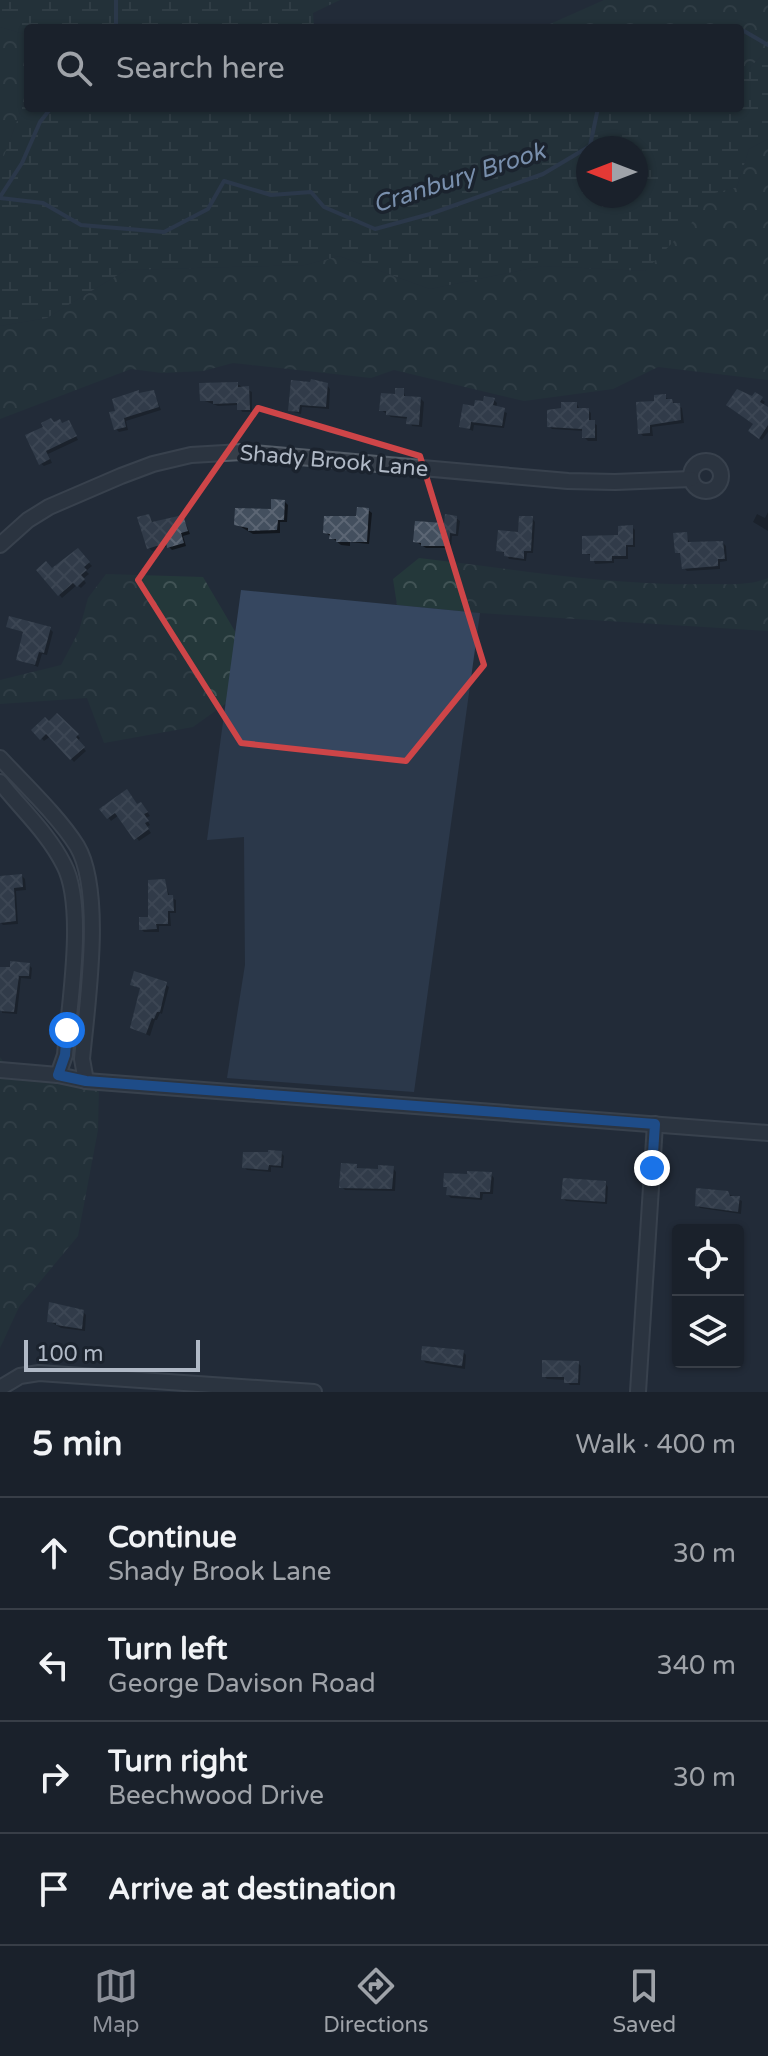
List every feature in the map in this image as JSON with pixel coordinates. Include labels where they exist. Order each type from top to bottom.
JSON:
[{"type":"street","name":"Shady Brook Lane","points":[[0,545],[28,520],[49,507],[153,464],[191,455],[242,452],[568,481],[691,479]]},
{"type":"street","points":[[0,758],[40,815],[72,881],[76,924],[65,1055],[58,1075]]},
{"type":"street","points":[[0,782],[77,846],[87,872],[92,903],[82,1059],[86,1081]]},
{"type":"street","points":[[73,950],[90,950]]},
{"type":"street","points":[[0,1070],[86,1081],[768,1133]]},
{"type":"street","points":[[638,1392],[655,1124]]},
{"type":"street","points":[[0,1388],[20,1376],[39,1373],[314,1392]]},
{"type":"highlighted area","points":[[258,408],[420,456],[484,665],[406,761],[241,743],[138,580]]},
{"type":"green space","points":[[0,0],[340,0],[313,13],[314,24],[24,24],[24,34],[0,27]]},
{"type":"green space","points":[[604,0],[768,0],[768,50],[744,73],[744,24],[550,24]]},
{"type":"green space","points":[[0,27],[24,34],[24,102],[4,157],[0,155]]},
{"type":"green space","points":[[768,50],[768,139],[749,149],[737,187],[704,196],[699,215],[645,271],[542,266],[430,289],[339,256],[305,265],[126,270],[47,318],[0,326],[0,155],[4,156],[24,102],[24,112],[744,112],[744,73]]},
{"type":"green space","points":[[768,139],[768,380],[658,367],[613,389],[524,401],[394,370],[371,378],[233,363],[203,371],[162,373],[131,369],[0,419],[0,326],[47,318],[126,270],[305,265],[339,256],[430,289],[542,266],[645,271],[703,195],[737,187],[749,149]]},
{"type":"green space","points":[[419,558],[635,582],[738,584],[768,578],[768,631],[397,605],[393,579]]},
{"type":"green space","points":[[106,574],[203,577],[236,633],[228,702],[193,727],[104,743],[87,698],[0,704],[0,680],[61,665],[79,631],[88,598]]},
{"type":"green space","points":[[0,1057],[5,1064],[99,1086],[98,1130],[78,1236],[19,1307],[0,1348]]},
{"type":"water","points":[[241,590],[480,613],[414,1092],[227,1078],[245,965],[244,837],[207,840]]},
{"type":"building","points":[[311,379],[328,383],[326,407],[300,405],[299,412],[288,411],[291,380],[310,382]]},
{"type":"building","points":[[238,382],[238,387],[249,386],[250,410],[237,410],[237,403],[200,401],[199,383]]},
{"type":"building","points":[[395,388],[404,388],[404,396],[421,397],[419,425],[406,424],[407,417],[386,415],[386,411],[379,411],[381,393],[395,394]]},
{"type":"building","points":[[737,389],[752,396],[755,392],[763,397],[760,402],[768,407],[768,425],[759,439],[748,431],[753,424],[726,405]]},
{"type":"building","points":[[139,390],[139,393],[154,390],[159,407],[124,418],[126,427],[114,430],[109,412],[115,411],[112,399]]},
{"type":"building","points":[[666,394],[666,399],[680,403],[681,420],[650,425],[650,433],[638,434],[636,402],[654,401],[654,395]]},
{"type":"building","points":[[484,396],[495,398],[493,405],[505,408],[502,426],[471,422],[470,429],[459,427],[463,404],[474,406],[475,400],[483,401]]},
{"type":"building","points":[[561,402],[577,402],[577,408],[589,408],[589,420],[595,420],[595,438],[582,438],[582,429],[547,427],[547,410],[561,408]]},
{"type":"building","points":[[51,418],[54,422],[60,419],[62,423],[69,420],[77,436],[46,451],[50,459],[39,465],[25,435],[43,427],[41,423]]},
{"type":"building","points":[[271,499],[285,500],[284,520],[278,520],[277,530],[248,531],[248,528],[234,525],[235,508],[271,509]]},
{"type":"building","points":[[357,507],[369,508],[367,542],[336,542],[336,539],[329,539],[330,534],[323,533],[324,516],[356,516]]},
{"type":"building","points":[[149,514],[152,522],[183,515],[188,531],[181,533],[184,543],[167,548],[166,543],[147,549],[137,517]]},
{"type":"building","points":[[445,514],[457,516],[456,534],[450,533],[449,546],[421,546],[421,543],[413,542],[415,521],[444,523]]},
{"type":"building","points":[[519,516],[533,516],[531,551],[524,551],[524,559],[504,556],[504,552],[496,551],[498,530],[518,532]]},
{"type":"building","points":[[633,525],[633,545],[626,545],[626,556],[612,556],[612,561],[590,561],[590,554],[582,554],[582,536],[618,535],[618,526]]},
{"type":"building","points":[[687,532],[688,542],[723,541],[725,559],[718,559],[718,566],[682,569],[680,553],[675,553],[673,533]]},
{"type":"building","points":[[78,548],[90,562],[81,575],[85,579],[77,587],[73,583],[58,596],[36,570],[46,561],[52,568]]},
{"type":"building","points":[[9,616],[51,627],[44,653],[39,652],[35,665],[16,660],[23,632],[6,627]]},
{"type":"building","points":[[57,713],[79,734],[76,737],[85,747],[70,760],[46,734],[40,740],[31,730],[45,717],[49,721]]},
{"type":"building","points":[[127,789],[137,804],[141,802],[148,812],[144,814],[149,821],[145,823],[149,829],[134,840],[115,813],[107,819],[99,809]]},
{"type":"building","points":[[22,874],[23,887],[14,888],[16,921],[0,923],[0,876]]},
{"type":"building","points":[[165,879],[168,895],[173,895],[174,911],[168,911],[168,924],[156,924],[157,929],[139,930],[139,917],[148,917],[148,880]]},
{"type":"building","points":[[10,961],[30,963],[29,976],[19,976],[14,1012],[0,1011],[0,967],[10,967]]},
{"type":"building","points":[[134,971],[167,982],[160,1012],[152,1018],[146,1034],[130,1028],[140,988],[130,985]]},
{"type":"building","points":[[282,1151],[281,1166],[269,1165],[268,1170],[242,1168],[243,1152]]},
{"type":"building","points":[[341,1163],[357,1164],[357,1168],[394,1166],[392,1189],[339,1188]]},
{"type":"building","points":[[467,1171],[492,1172],[490,1192],[480,1192],[480,1198],[446,1195],[444,1173],[467,1174]]},
{"type":"building","points":[[563,1178],[606,1181],[605,1202],[561,1199]]},
{"type":"building","points":[[696,1188],[728,1191],[730,1196],[740,1196],[738,1212],[695,1206]]},
{"type":"building","points":[[49,1302],[84,1310],[82,1329],[47,1322]]},
{"type":"building","points":[[422,1346],[464,1350],[462,1366],[421,1360]]},
{"type":"building","points":[[542,1360],[579,1361],[578,1383],[564,1383],[564,1377],[542,1377]]},
{"type":"waterway","points":[[116,0],[116,24]]},
{"type":"waterway","name":"Cranbury Brook","points":[[744,31],[768,45]]},
{"type":"waterway","points":[[0,197],[22,163],[40,122],[48,112]]},
{"type":"waterway","name":"Cranbury Brook","points":[[0,198],[43,203],[81,225],[164,232],[208,209],[224,181],[271,195],[311,192],[324,207],[375,229],[430,214],[543,174],[590,146],[597,112]]},
{"type":"route","points":[[67,1030],[65,1055],[58,1075],[86,1081],[655,1124],[652,1168]]}]
